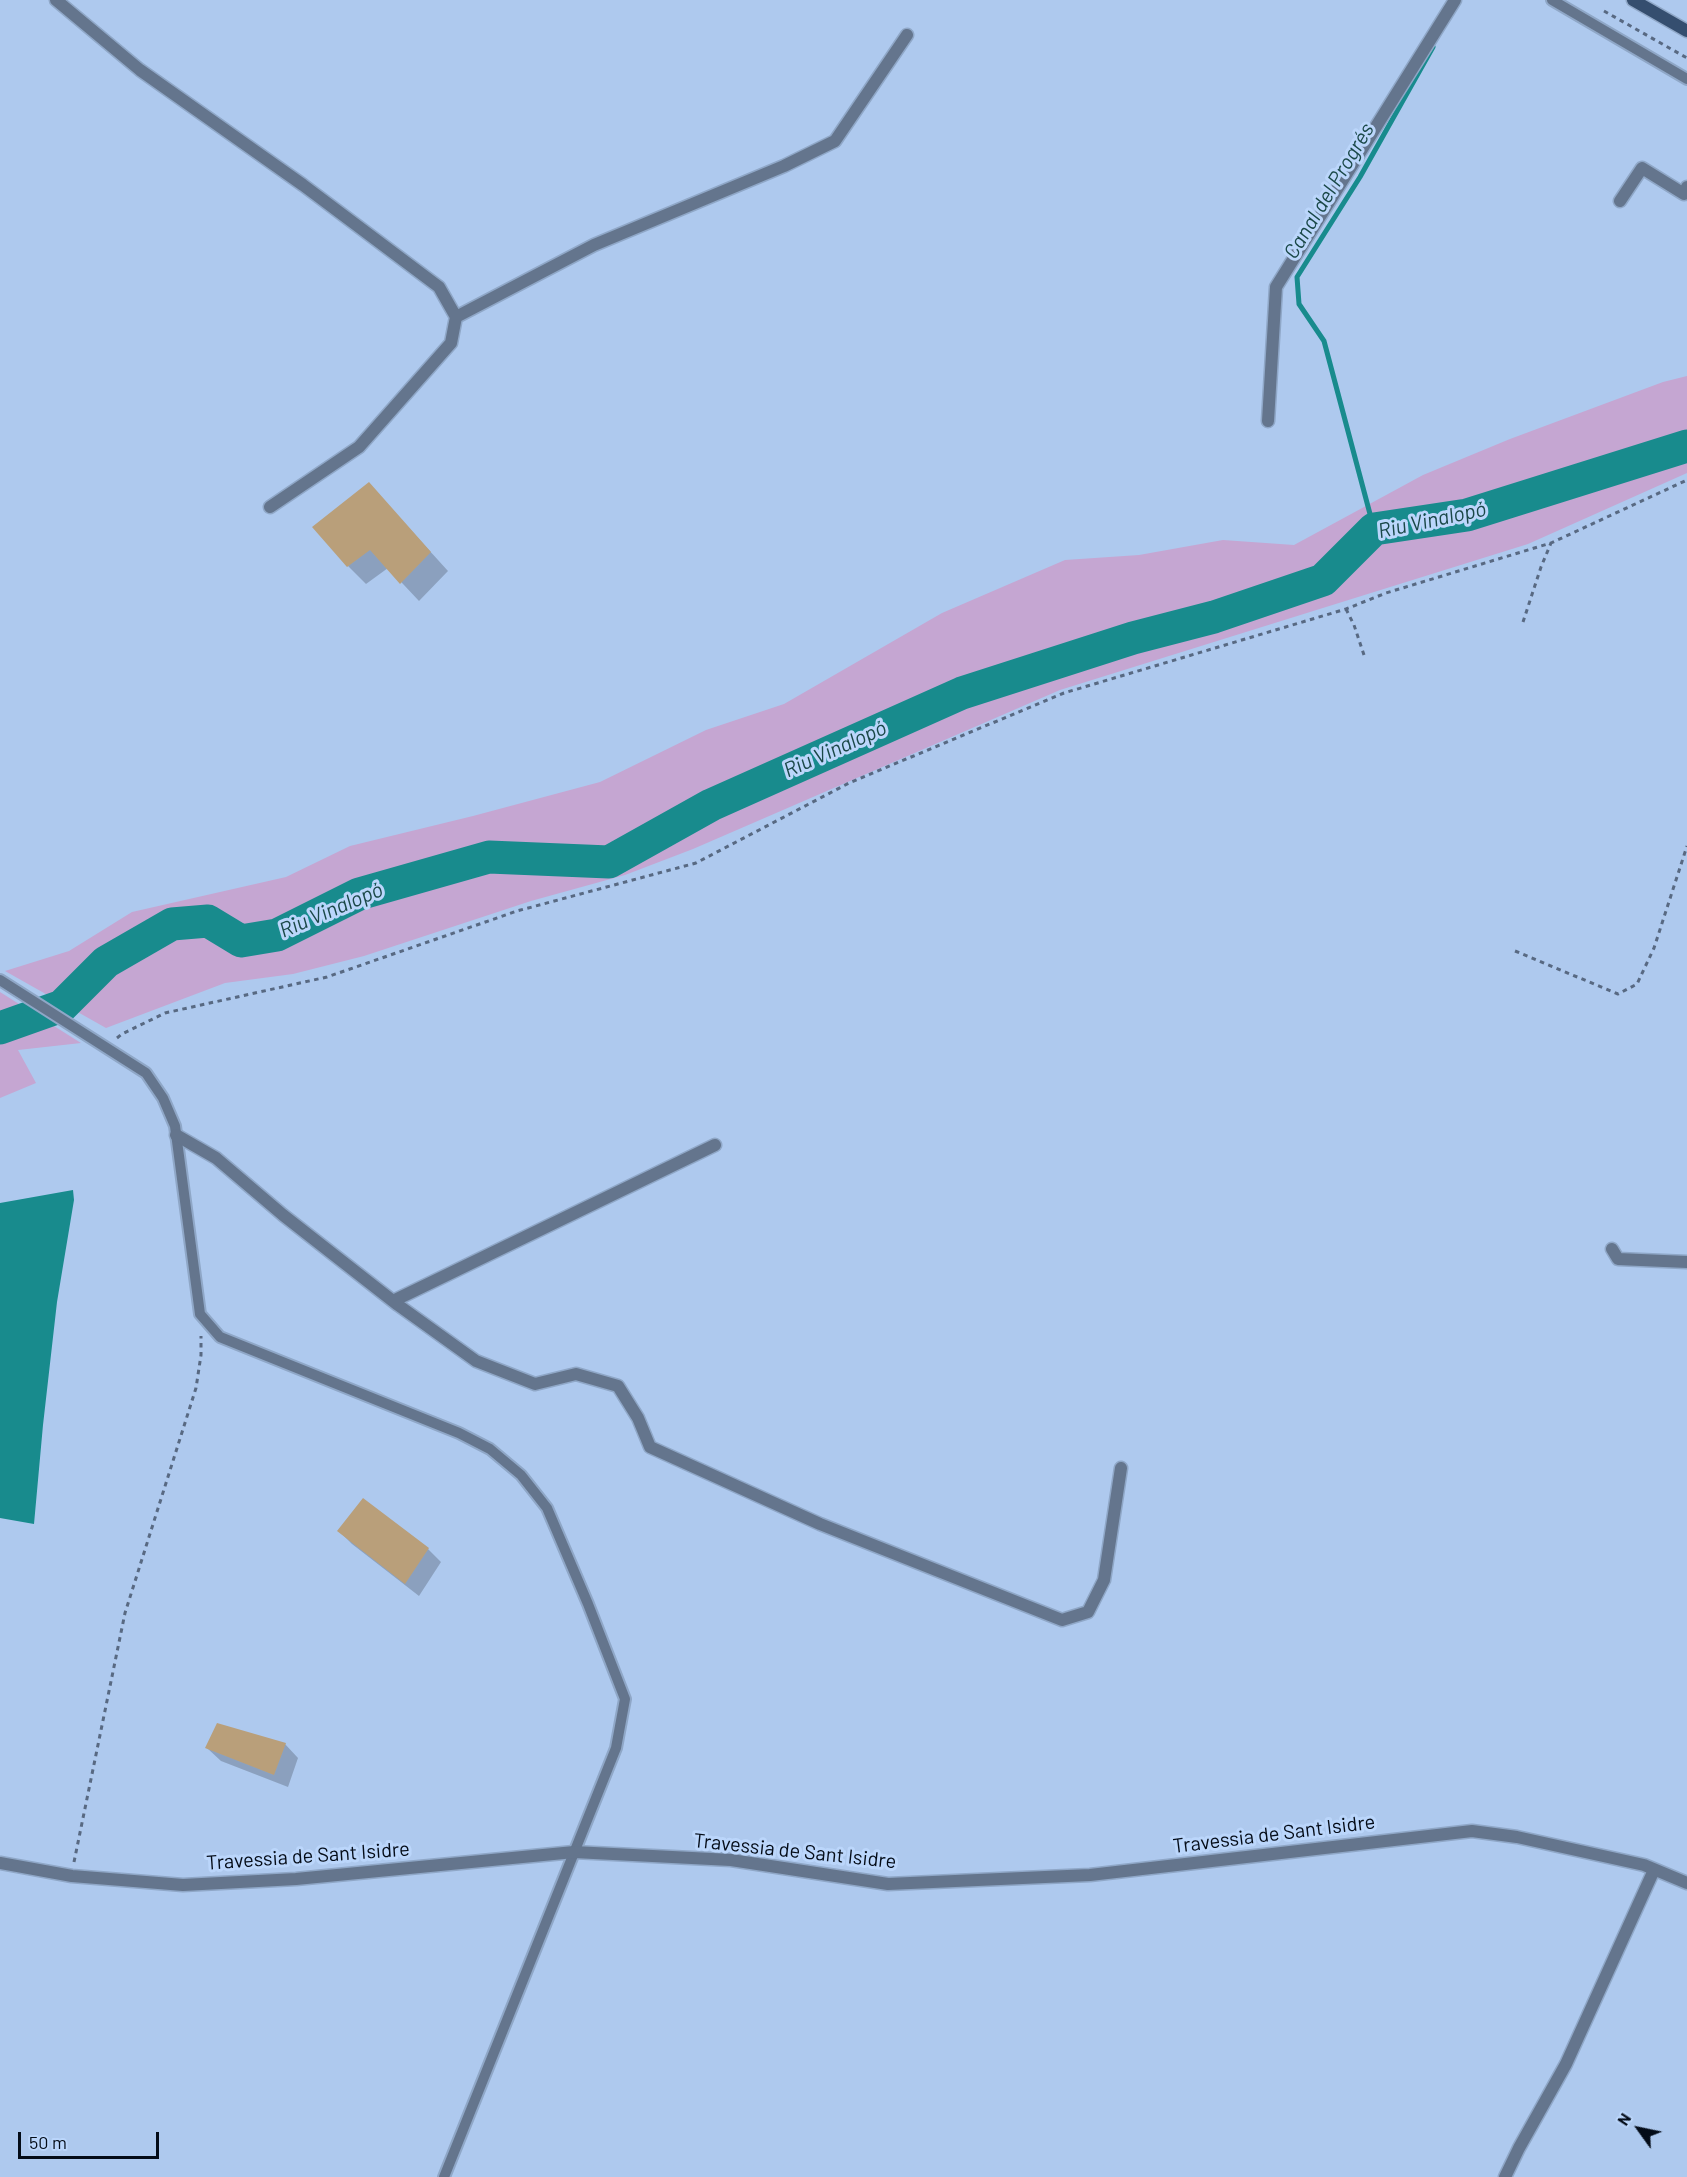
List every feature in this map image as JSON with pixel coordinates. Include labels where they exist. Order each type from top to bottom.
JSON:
[{"type":"main road","points":[[1633,0],[1687,31]]},
{"type":"street","points":[[56,0],[140,70],[303,185],[439,287],[456,316],[451,343],[359,447],[270,507]]},
{"type":"street","points":[[1268,421],[1276,287],[1455,0]]},
{"type":"street","points":[[456,316],[594,245],[784,166],[835,141],[907,35]]},
{"type":"street","points":[[1620,201],[1642,168],[1684,194],[1687,187]]},
{"type":"street","points":[[176,1135],[216,1158],[282,1215],[393,1301],[476,1361],[534,1384],[576,1374],[618,1386],[638,1418],[650,1447],[820,1524],[1062,1620],[1088,1612],[1104,1580],[1121,1468]]},
{"type":"street","points":[[393,1301],[715,1145]]},
{"type":"street","points":[[1612,1249],[1618,1258],[1687,1262]]},
{"type":"street","name":"Travessia de Sant Isidre","points":[[0,1863],[72,1875],[183,1885],[296,1879],[574,1852],[731,1860],[888,1884],[1090,1875],[1472,1831],[1517,1837],[1644,1865],[1687,1883]]},
{"type":"street","points":[[1505,2177],[1566,2064],[1654,1870]]},
{"type":"lane","points":[[1552,0],[1687,79]]},
{"type":"lane","points":[[1,981],[146,1073],[163,1098],[175,1126],[200,1314],[220,1337],[459,1433],[490,1449],[521,1475],[547,1508],[625,1699],[616,1748],[444,2177]]},
{"type":"path","points":[[1604,11],[1687,58]]},
{"type":"path","points":[[109,1048],[122,1034],[165,1013],[327,976],[517,911],[696,863],[849,783],[1064,693],[1346,609],[1386,593],[1551,543],[1687,480]]},
{"type":"path","points":[[1523,622],[1551,543]]},
{"type":"path","points":[[1346,609],[1365,658]]},
{"type":"path","points":[[1515,951],[1618,994],[1637,984],[1654,948],[1687,846]]},
{"type":"path","points":[[72,1875],[125,1612],[196,1388],[201,1355],[200,1314]]},
{"type":"shaded area","points":[[1687,376],[1687,473],[1528,544],[1060,690],[693,849],[625,875],[531,901],[364,956],[293,974],[225,983],[106,1028],[5,971],[69,951],[132,912],[286,877],[350,846],[600,782],[706,730],[784,704],[942,613],[1065,560],[1139,555],[1223,540],[1294,545],[1423,475],[1510,439],[1663,382]]},
{"type":"shaded area","points":[[0,992],[81,1043],[18,1050],[36,1083],[0,1098]]},
{"type":"shaded area","points":[[73,1190],[74,1200],[57,1302],[34,1524],[0,1518],[0,1203]]},
{"type":"building","points":[[369,482],[431,552],[400,584],[370,550],[347,567],[312,527]]},
{"type":"building","points":[[363,1498],[429,1548],[405,1584],[337,1531]]},
{"type":"building","points":[[217,1723],[286,1743],[274,1775],[205,1748]]},
{"type":"waterway","name":"Canal del Progrés","points":[[1374,529],[1324,341],[1299,304],[1297,277],[1360,177],[1433,47]]},
{"type":"waterway","name":"Riu Vinalopó","points":[[0,1028],[62,1006],[106,962],[172,924],[208,921],[241,941],[277,935],[359,894],[489,857],[609,862],[711,805],[962,693],[1133,638],[1214,617],[1323,580],[1374,529],[1467,515],[1687,446]]}]
